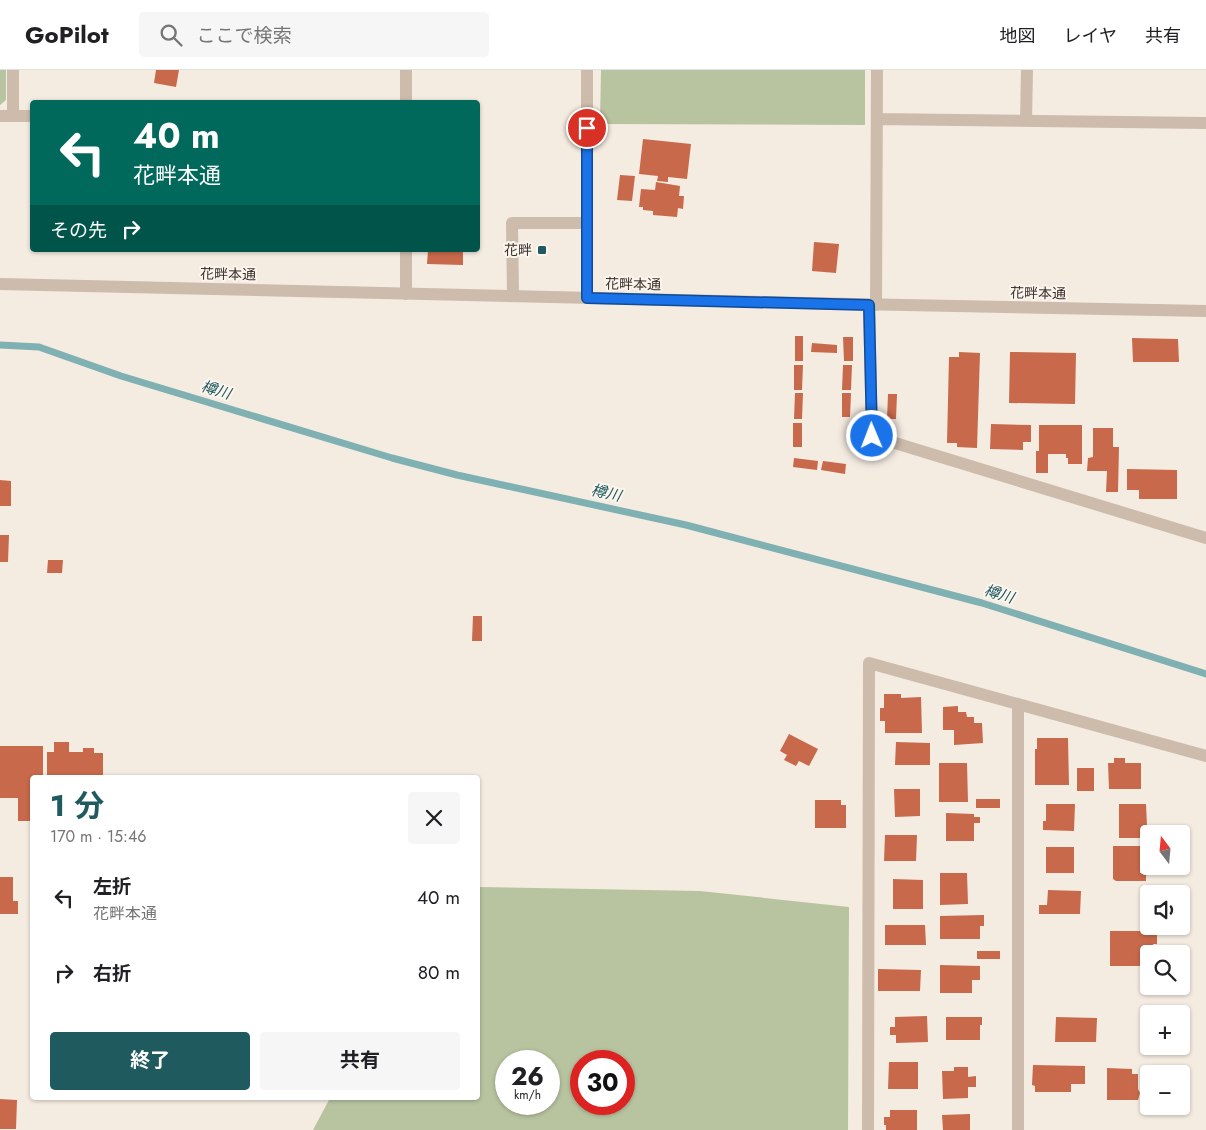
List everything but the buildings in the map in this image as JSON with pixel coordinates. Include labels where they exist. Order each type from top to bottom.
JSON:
[{"type":"street","points":[[13,70],[13,116]]},
{"type":"street","points":[[406,70],[406,100]]},
{"type":"street","points":[[587,70],[587,298]]},
{"type":"street","points":[[877,70],[872,305],[872,436],[1206,538]]},
{"type":"street","points":[[1026,121],[1027,70]]},
{"type":"street","points":[[0,116],[30,116]]},
{"type":"street","points":[[877,119],[1206,123]]},
{"type":"street","points":[[513,296],[512,223],[587,224]]},
{"type":"street","points":[[406,252],[406,294]]},
{"type":"street","name":"花畔本通","points":[[0,284],[1206,311]]},
{"type":"street","points":[[868,1130],[870,663],[1206,756]]},
{"type":"street","points":[[1018,704],[1018,1130]]},
{"type":"green space","points":[[0,70],[6,70],[6,100],[0,105]]},
{"type":"green space","points":[[601,70],[865,70],[865,125],[600,124]]},
{"type":"green space","points":[[480,887],[700,891],[849,907],[848,1130],[313,1130],[329,1100],[480,1100]]},
{"type":"waterway","name":"樽川","points":[[0,345],[39,347],[121,376],[392,458],[457,475],[686,525],[982,603],[1206,674]]},
{"type":"place","name":"花畔","points":[[542,250]]},
{"type":"route","points":[[587,128],[587,298],[869,305],[872,436]]}]
